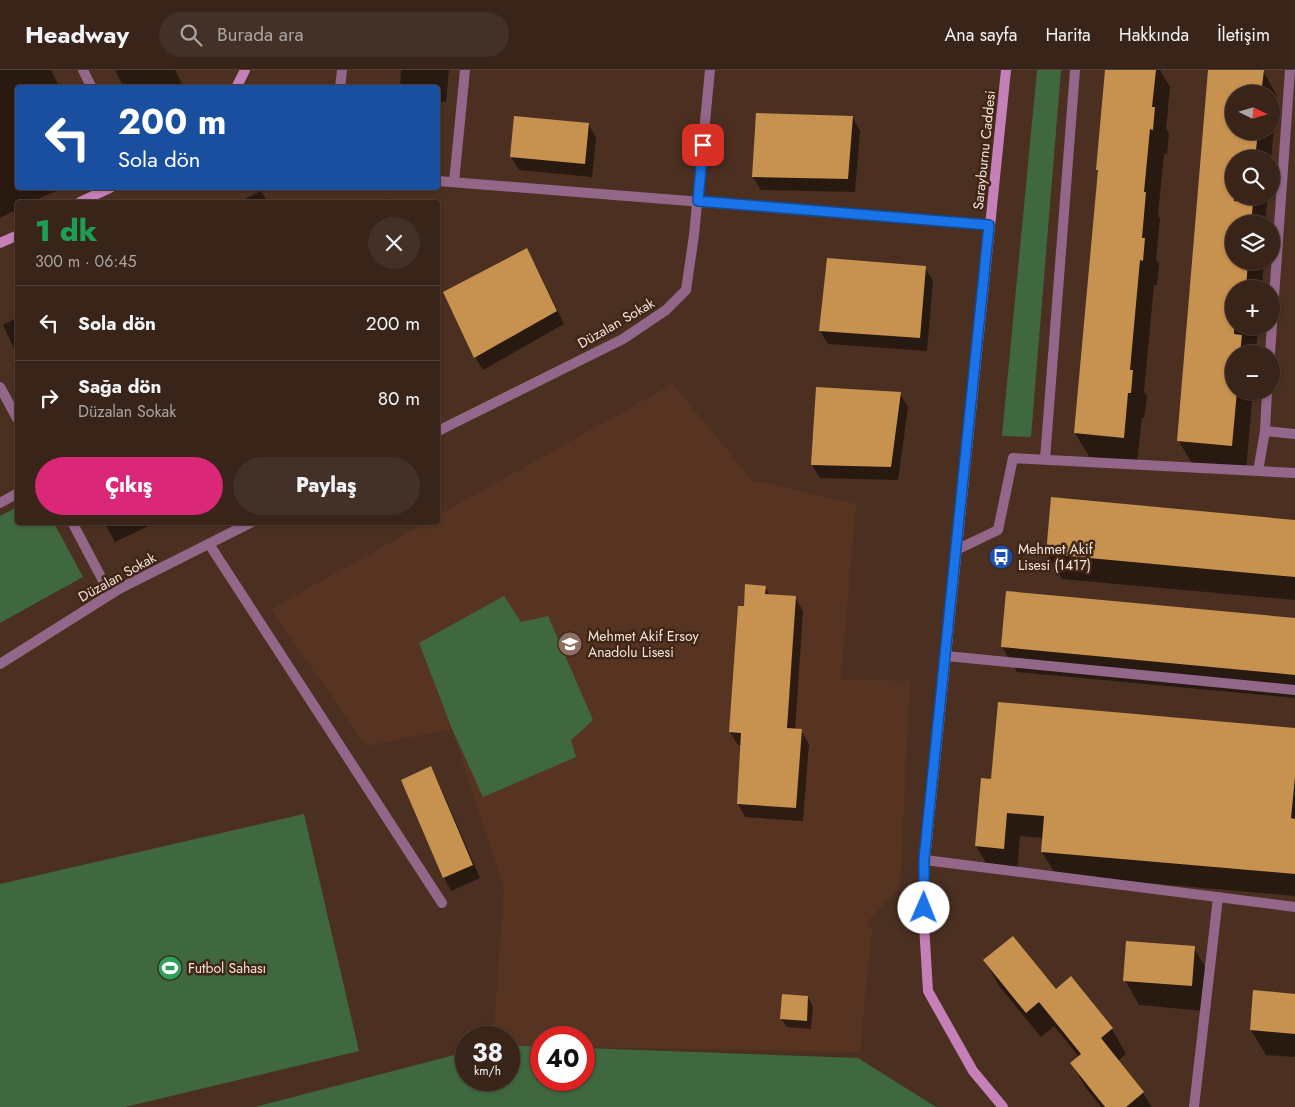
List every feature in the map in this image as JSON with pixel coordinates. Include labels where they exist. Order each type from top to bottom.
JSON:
[{"type":"street","points":[[83,70],[90,85]]},
{"type":"street","points":[[238,85],[245,70]]},
{"type":"street","points":[[340,85],[342,70]]},
{"type":"street","points":[[454,182],[465,70]]},
{"type":"street","name":"Düzalan Sokak","points":[[440,430],[622,339],[666,310],[686,290],[698,201],[710,70]]},
{"type":"street","name":"Sarayburnu Caddesi","points":[[1003,1107],[973,1071],[928,991],[924,860],[1005,70]]},
{"type":"street","points":[[1045,459],[1075,70]]},
{"type":"street","points":[[1271,345],[1290,70]]},
{"type":"street","points":[[440,180],[989,225]]},
{"type":"street","points":[[84,200],[106,190]]},
{"type":"street","points":[[0,244],[15,236]]},
{"type":"street","points":[[0,387],[15,414]]},
{"type":"street","points":[[1258,471],[1265,431],[1267,400]]},
{"type":"street","points":[[1265,431],[1295,434]]},
{"type":"street","points":[[956,550],[998,530],[1013,458],[1295,473]]},
{"type":"street","points":[[0,503],[15,495]]},
{"type":"street","points":[[74,525],[110,594]]},
{"type":"street","name":"Düzalan Sokak","points":[[0,664],[110,594],[246,525]]},
{"type":"street","points":[[209,544],[442,902]]},
{"type":"street","points":[[946,656],[1295,690]]},
{"type":"street","points":[[924,860],[1295,907]]},
{"type":"street","points":[[1194,1107],[1218,897]]},
{"type":"shaded area","name":"Mehmet Akif Ersoy Anadolu Lisesi","points":[[673,384],[752,480],[856,504],[841,679],[910,681],[900,888],[866,923],[872,930],[860,1052],[595,1047],[595,1026],[530,1026],[530,1046],[520,1045],[520,1026],[494,1026],[504,890],[452,729],[366,746],[271,609],[421,525],[440,525],[440,514]]},
{"type":"green space","points":[[1037,70],[1061,70],[1031,437],[1002,436]]},
{"type":"green space","points":[[15,508],[15,525],[55,525],[83,577],[0,623],[0,516]]},
{"type":"green space","points":[[504,596],[521,622],[548,616],[593,720],[571,740],[576,757],[483,797],[452,729],[419,643]]},
{"type":"green space","name":"Futbol Sahası","points":[[304,814],[359,1051],[125,1107],[0,1107],[0,884]]},
{"type":"green space","points":[[520,1046],[530,1046],[530,1091],[595,1091],[595,1048],[858,1058],[936,1107],[255,1107],[455,1055],[455,1091],[520,1091]]},
{"type":"building","points":[[1105,70],[1156,70],[1152,107],[1155,107],[1153,130],[1150,129],[1144,192],[1146,192],[1142,238],[1145,238],[1143,261],[1140,260],[1130,370],[1133,370],[1131,393],[1128,393],[1124,438],[1074,433],[1098,170],[1096,170]]},
{"type":"building","points":[[1208,70],[1264,70],[1262,85],[1225,85],[1225,140],[1257,140],[1256,150],[1225,150],[1225,205],[1253,205],[1252,215],[1225,215],[1225,270],[1247,270],[1247,280],[1225,280],[1225,335],[1242,335],[1241,345],[1225,345],[1225,400],[1236,400],[1232,446],[1177,441]]},
{"type":"building","points":[[756,113],[853,116],[848,179],[752,177]]},
{"type":"building","points":[[514,116],[589,123],[585,164],[510,157]]},
{"type":"building","points":[[527,248],[557,311],[474,358],[443,292]]},
{"type":"building","points":[[827,258],[926,266],[920,338],[819,331]]},
{"type":"building","points":[[816,387],[901,392],[891,467],[811,465]]},
{"type":"building","points":[[1051,497],[1295,520],[1295,577],[1046,554]]},
{"type":"building","points":[[745,584],[766,586],[765,594],[796,596],[787,728],[802,729],[796,808],[737,804],[741,733],[729,732],[738,606],[744,606]]},
{"type":"building","points":[[1006,591],[1295,618],[1295,675],[1001,647]]},
{"type":"building","points":[[998,702],[1295,728],[1295,777],[1291,818],[1295,819],[1295,874],[1041,852],[1044,816],[1007,813],[1004,849],[975,846],[981,778],[991,779]]},
{"type":"building","points":[[431,766],[473,865],[443,878],[401,780]]},
{"type":"building","points":[[1013,936],[1056,989],[1071,976],[1113,1028],[1101,1038],[1144,1092],[1126,1107],[1105,1107],[1070,1063],[1081,1054],[1039,1002],[1026,1013],[983,960]]},
{"type":"building","points":[[1126,941],[1195,946],[1192,986],[1123,981]]},
{"type":"building","points":[[1253,990],[1295,994],[1295,1034],[1250,1030]]},
{"type":"building","points":[[782,994],[808,996],[807,1021],[780,1019]]},
{"type":"place","name":"Mehmet Akif Lisesi (1417)","points":[[1001,557]]},
{"type":"place","name":"Mehmet Akif Ersoy Anadolu Lisesi","points":[[570,644]]},
{"type":"place","name":"Futbol Sahası","points":[[170,968]]},
{"type":"route","points":[[703,145],[698,201],[989,225],[924,860],[924,908]]}]
